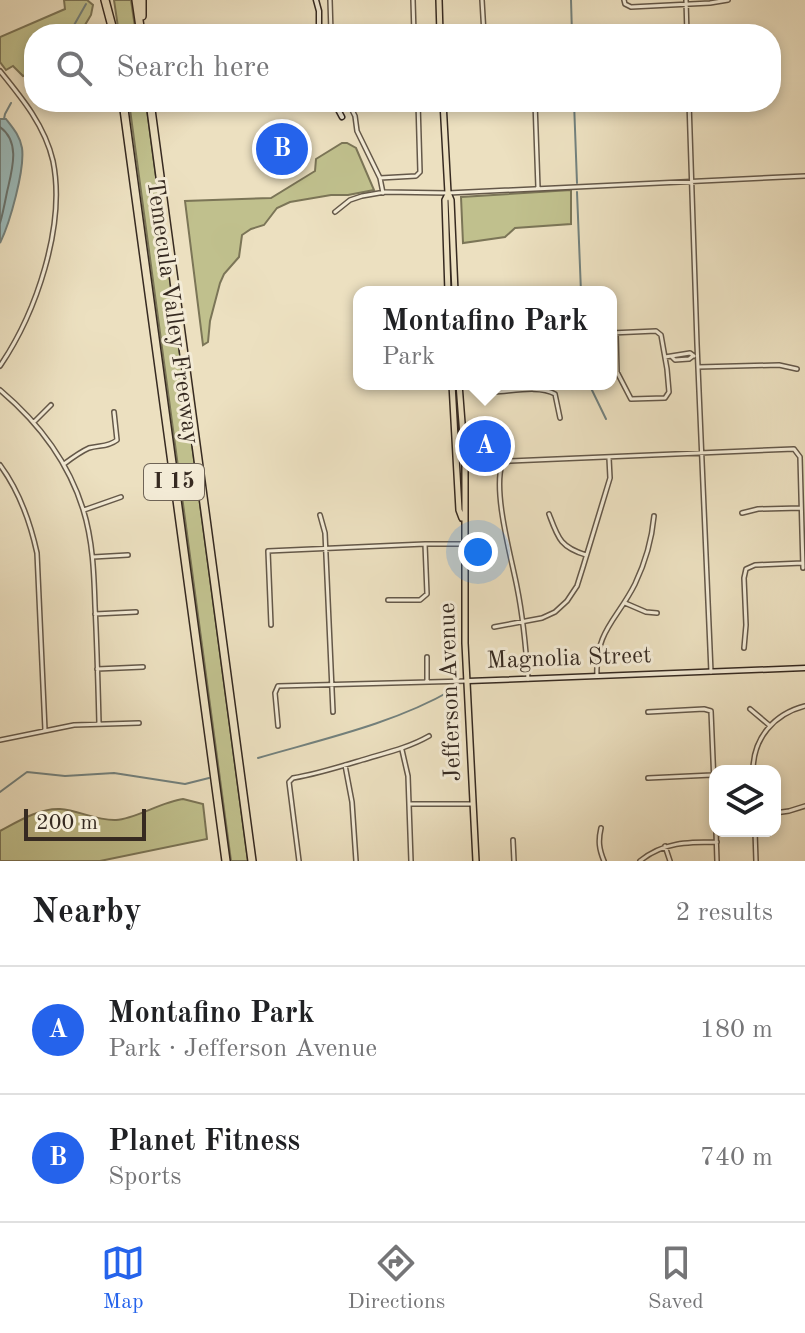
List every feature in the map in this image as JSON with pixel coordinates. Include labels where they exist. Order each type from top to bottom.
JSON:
[{"type":"highway","points":[[107,0],[112,24]]},
{"type":"highway","points":[[139,0],[140,24]]},
{"type":"highway","name":"Temecula Valley Freeway","points":[[124,112],[226,861]]},
{"type":"highway","name":"Temecula Valley Freeway","points":[[151,112],[252,861]]},
{"type":"main road","points":[[439,0],[440,24]]},
{"type":"main road","points":[[444,112],[455,286]]},
{"type":"main road","points":[[448,193],[445,200],[448,286]]},
{"type":"main road","name":"Jefferson Avenue","points":[[455,390],[459,510],[463,521]]},
{"type":"main road","name":"Jefferson Avenue","points":[[456,390],[465,462],[463,521],[467,681],[476,861]]},
{"type":"street","points":[[316,0],[319,24]]},
{"type":"street","points":[[330,0],[331,24]]},
{"type":"street","points":[[413,0],[414,24]]},
{"type":"street","points":[[482,0],[483,24]]},
{"type":"street","points":[[624,0],[631,7],[728,0]]},
{"type":"street","points":[[686,2],[687,24]]},
{"type":"street","points":[[0,71],[24,101]]},
{"type":"street","points":[[0,366],[38,293],[55,210],[56,185],[52,159],[32,112]]},
{"type":"street","points":[[339,112],[342,117]]},
{"type":"street","points":[[353,112],[357,131],[380,178],[383,193]]},
{"type":"street","points":[[380,178],[416,176],[420,172],[418,112]]},
{"type":"street","points":[[535,112],[538,188]]},
{"type":"street","points":[[689,112],[696,356],[711,672]]},
{"type":"street","points":[[335,212],[350,200],[383,193],[448,193],[805,176]]},
{"type":"street","points":[[617,333],[656,331],[661,335],[669,392],[665,398],[631,399],[617,372]]},
{"type":"street","points":[[665,357],[690,353],[696,356]]},
{"type":"street","points":[[682,354],[682,360]]},
{"type":"street","points":[[672,357],[682,360],[696,356]]},
{"type":"street","points":[[698,367],[779,365],[797,369]]},
{"type":"street","points":[[0,390],[34,422],[64,464],[84,510],[93,557],[99,723]]},
{"type":"street","points":[[488,390],[526,390]]},
{"type":"street","points":[[546,390],[555,394],[560,418]]},
{"type":"street","points":[[34,422],[51,405]]},
{"type":"street","points":[[64,464],[90,448],[110,445],[117,440],[114,412]]},
{"type":"street","points":[[528,679],[523,621],[504,522],[500,472],[502,464],[510,461],[794,449],[800,457],[803,565],[755,565],[746,569],[744,648]]},
{"type":"street","points":[[494,627],[542,618],[567,601],[577,586],[610,478],[609,458]]},
{"type":"street","points":[[0,465],[21,501],[37,553],[45,730]]},
{"type":"street","points":[[84,510],[121,497]]},
{"type":"street","points":[[742,513],[758,509],[801,508]]},
{"type":"street","points":[[549,514],[558,539],[567,548],[586,555]]},
{"type":"street","points":[[320,515],[325,533],[333,712]]},
{"type":"street","points":[[597,676],[600,641],[637,580],[654,516]]},
{"type":"street","points":[[388,600],[420,600],[427,594],[425,544]]},
{"type":"street","points":[[271,625],[268,551],[465,544]]},
{"type":"street","points":[[93,557],[128,555]]},
{"type":"street","points":[[625,603],[657,613]]},
{"type":"street","points":[[95,614],[136,612]]},
{"type":"street","points":[[427,657],[427,682]]},
{"type":"street","points":[[97,669],[143,667]]},
{"type":"street","name":"Magnolia Street","points":[[278,726],[275,693],[278,686],[805,668]]},
{"type":"street","points":[[753,765],[757,745],[770,726],[791,710],[805,706]]},
{"type":"street","points":[[750,709],[770,726]]},
{"type":"street","points":[[648,712],[711,711],[714,765]]},
{"type":"street","points":[[0,740],[99,723],[139,723]]},
{"type":"street","points":[[299,861],[289,782],[293,778],[322,773],[401,749],[429,736]]},
{"type":"street","points":[[401,749],[408,776],[411,861]]},
{"type":"street","points":[[345,765],[352,802],[356,861]]},
{"type":"street","points":[[648,778],[709,775]]},
{"type":"street","points":[[409,804],[474,804]]},
{"type":"street","points":[[781,812],[805,806]]},
{"type":"street","points":[[601,828],[599,848],[604,861]]},
{"type":"street","points":[[717,837],[717,861]]},
{"type":"street","points":[[755,837],[756,861]]},
{"type":"street","points":[[513,840],[514,861]]},
{"type":"street","points":[[640,861],[665,846],[717,842]]},
{"type":"street","points":[[665,846],[670,861]]},
{"type":"green space","points":[[64,0],[87,0],[93,5],[86,24],[30,24],[65,9]]},
{"type":"green space","points":[[114,0],[131,0],[135,24],[118,24]]},
{"type":"green space","points":[[24,27],[24,76],[13,66],[6,70],[0,62],[0,37]]},
{"type":"green space","points":[[130,112],[147,112],[248,861],[231,861]]},
{"type":"green space","points":[[342,143],[356,148],[374,190],[290,202],[277,208],[264,225],[242,235],[239,257],[220,283],[208,342],[203,345],[185,201],[271,198],[315,171],[316,159]]},
{"type":"green space","points":[[571,190],[571,224],[515,228],[505,237],[463,243],[461,197]]},
{"type":"green space","points":[[482,432],[483,435],[500,432],[503,456],[495,466],[468,470],[467,436]]},
{"type":"green space","points":[[183,799],[203,804],[207,839],[100,861],[0,861],[0,831],[36,813],[60,809],[116,820]]},
{"type":"water","points":[[0,119],[6,119],[16,132],[22,157],[16,196],[0,243]]},
{"type":"waterway","points":[[571,0],[572,24]]},
{"type":"waterway","points":[[75,24],[86,4]]},
{"type":"waterway","points":[[4,119],[11,103]]},
{"type":"waterway","points":[[574,112],[577,183]]},
{"type":"waterway","points":[[577,192],[581,286]]},
{"type":"waterway","points":[[592,390],[606,419]]},
{"type":"waterway","points":[[258,758],[382,721],[452,690]]},
{"type":"waterway","points":[[0,792],[27,772],[65,776],[114,773],[185,784],[209,778]]},
{"type":"place","name":"Planet Fitness","points":[[282,149]]},
{"type":"place","name":"Montafino Park","points":[[485,446]]}]
